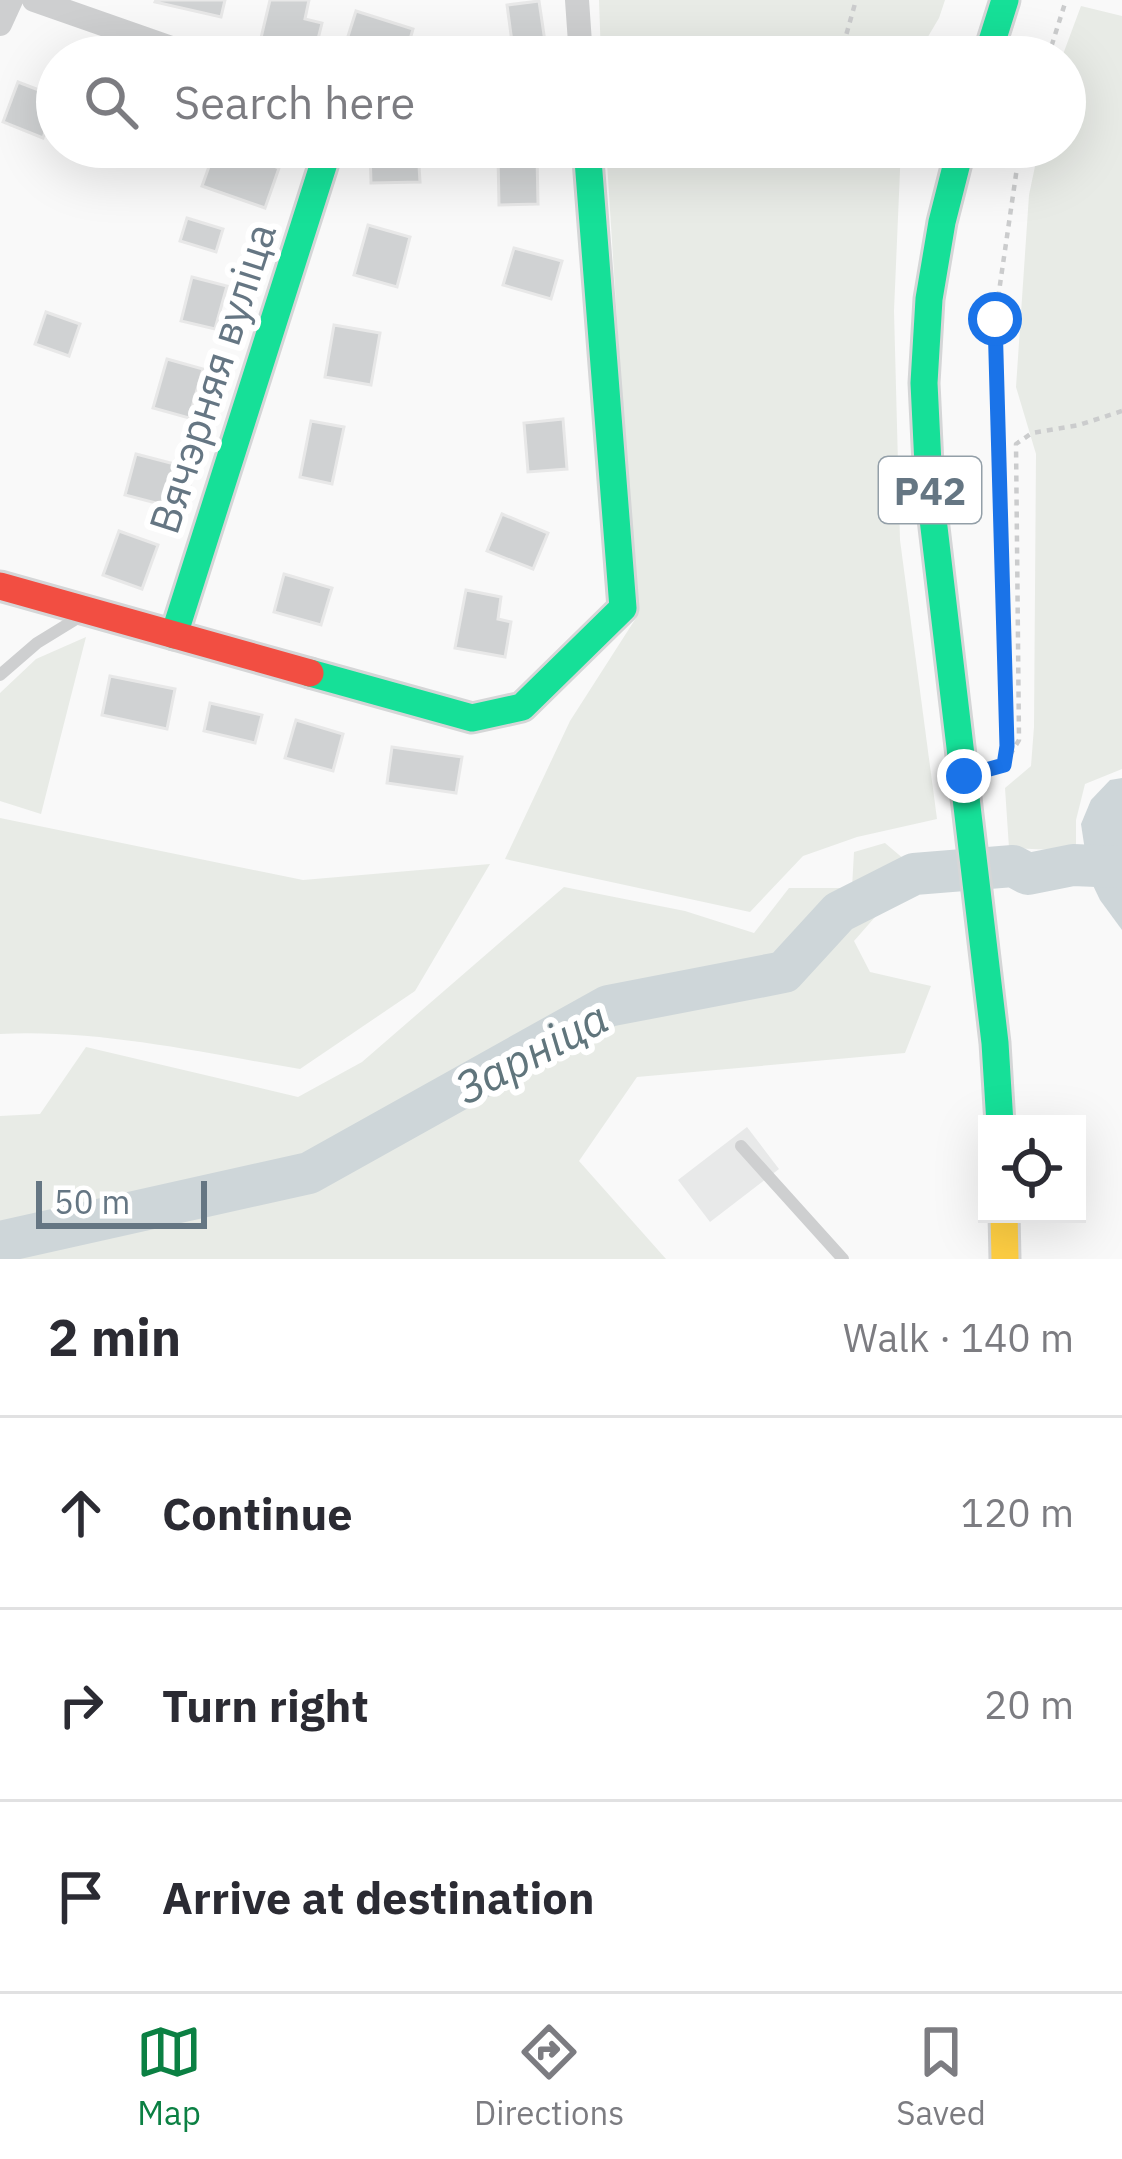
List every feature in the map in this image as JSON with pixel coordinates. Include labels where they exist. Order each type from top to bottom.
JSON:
[{"type":"street","points":[[0,24],[11,0]]},
{"type":"street","points":[[34,0],[137,36]]},
{"type":"street","points":[[578,0],[580,36]]},
{"type":"street","points":[[994,36],[1005,0]]},
{"type":"street","name":"Вячэрняя вуліца","points":[[174,635],[322,168]]},
{"type":"street","points":[[0,586],[472,718],[522,707],[623,608],[589,168]]},
{"type":"street","name":"Р42","points":[[956,168],[929,299],[924,383],[929,485],[995,1042],[999,1115]]},
{"type":"street","points":[[1004,1223],[1005,1259]]},
{"type":"lane","points":[[0,675],[37,643],[89,610]]},
{"type":"lane","points":[[741,1146],[843,1259]]},
{"type":"path","points":[[846,36],[856,0]]},
{"type":"path","points":[[1055,36],[1066,0]]},
{"type":"path","points":[[1004,765],[995,319],[1017,168]]},
{"type":"path","points":[[964,776],[1004,765],[1019,740],[1016,443],[1032,433],[1122,411]]},
{"type":"shaded area","points":[[599,0],[945,0],[928,36],[600,36]]},
{"type":"shaded area","points":[[1081,6],[1122,16],[1122,769],[1085,784],[1076,820],[1076,851],[1009,848],[1005,788],[1031,766],[1034,727],[1036,454],[1016,387],[1029,195],[1035,168],[1086,168],[1086,36],[1070,36]]},
{"type":"shaded area","points":[[607,168],[900,168],[894,311],[900,540],[937,819],[857,837],[803,856],[750,912],[505,859],[570,721],[636,618]]},
{"type":"shaded area","points":[[86,637],[41,814],[0,801],[0,693],[36,659]]},
{"type":"shaded area","points":[[1122,778],[1122,930],[1089,877],[1081,824],[1091,800],[1110,780]]},
{"type":"shaded area","points":[[0,818],[303,880],[490,864],[415,991],[300,1069],[113,1039],[0,1034]]},
{"type":"shaded area","points":[[885,843],[905,860],[897,892],[854,941],[870,972],[931,986],[905,1053],[637,1077],[579,1161],[666,1259],[0,1259],[0,1116],[40,1114],[86,1047],[298,1097],[362,1062],[564,887],[685,911],[754,933],[789,888],[852,888],[854,852]]},
{"type":"shaded area","points":[[747,1127],[779,1169],[710,1222],[678,1180]]},
{"type":"building","points":[[156,0],[225,0],[221,17]]},
{"type":"building","points":[[270,0],[309,0],[305,19],[322,23],[319,36],[261,36]]},
{"type":"building","points":[[539,1],[544,36],[511,36],[507,5]]},
{"type":"building","points":[[356,11],[413,29],[411,36],[348,36]]},
{"type":"building","points":[[18,82],[36,89],[36,135],[3,122]]},
{"type":"building","points":[[208,168],[279,168],[265,208],[202,186]]},
{"type":"building","points":[[371,168],[419,168],[420,182],[371,183]]},
{"type":"building","points":[[498,168],[537,168],[538,204],[499,205]]},
{"type":"building","points":[[187,218],[223,229],[216,252],[180,241]]},
{"type":"building","points":[[368,225],[410,237],[397,287],[354,275]]},
{"type":"building","points":[[514,248],[562,261],[551,299],[503,285]]},
{"type":"building","points":[[192,277],[227,286],[215,329],[181,321]]},
{"type":"building","points":[[46,312],[80,324],[69,356],[35,344]]},
{"type":"building","points":[[334,325],[380,333],[371,385],[325,377]]},
{"type":"building","points":[[167,359],[203,369],[189,418],[153,408]]},
{"type":"building","points":[[563,419],[567,469],[528,472],[524,423]]},
{"type":"building","points":[[311,421],[344,427],[332,484],[300,477]]},
{"type":"building","points":[[136,454],[194,469],[187,496],[175,492],[171,507],[125,495]]},
{"type":"building","points":[[502,514],[548,533],[533,569],[487,551]]},
{"type":"building","points":[[119,531],[158,545],[142,589],[103,575]]},
{"type":"building","points":[[284,574],[332,588],[321,625],[274,612]]},
{"type":"building","points":[[466,590],[501,597],[498,619],[511,622],[505,657],[455,648]]},
{"type":"building","points":[[110,676],[175,689],[167,729],[102,715]]},
{"type":"building","points":[[210,703],[262,715],[255,743],[204,731]]},
{"type":"building","points":[[296,720],[343,734],[333,771],[285,758]]},
{"type":"building","points":[[392,747],[462,757],[456,793],[387,783]]},
{"type":"waterway","name":"Зарніца","points":[[0,1242],[309,1173],[608,1006],[784,972],[839,912],[914,874],[1013,866],[1028,874],[1073,865],[1122,867]]},
{"type":"traffic: fast","points":[[994,36],[1005,0]]},
{"type":"traffic: fast","points":[[174,635],[322,168]]},
{"type":"traffic: fast","points":[[310,673],[472,718],[522,707],[623,608],[589,168]]},
{"type":"traffic: fast","points":[[956,168],[929,299],[924,383],[929,485],[999,1115]]},
{"type":"traffic: slow","points":[[1004,1223],[1005,1259]]},
{"type":"traffic: jam","points":[[0,586],[310,673]]},
{"type":"route","points":[[964,776],[1004,765],[1007,746],[995,319]]}]
